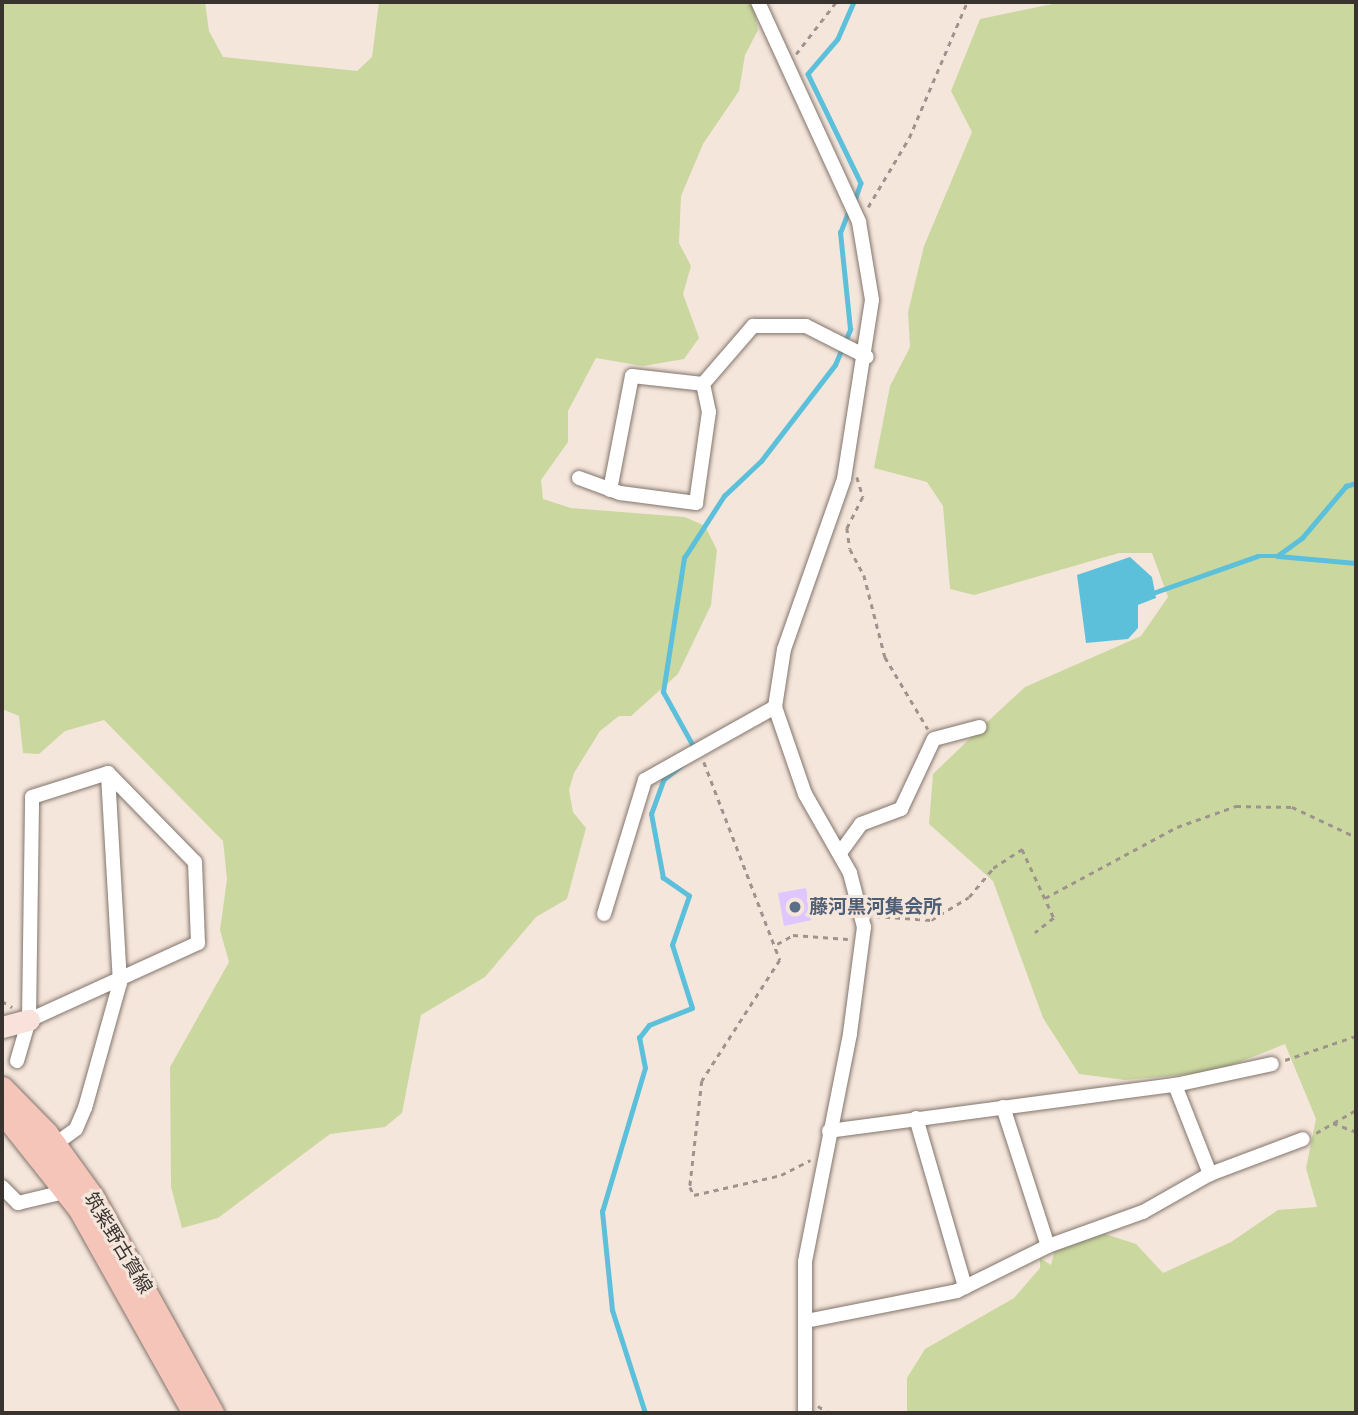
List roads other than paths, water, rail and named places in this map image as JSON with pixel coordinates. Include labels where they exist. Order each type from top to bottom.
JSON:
[{"type":"main road","name":"筑紫野古賀線","points":[[2,1088],[54,1145],[130,1259],[212,1413]]},
{"type":"main road","name":"筑紫野古賀線","points":[[2,1111],[68,1191],[194,1413]]},
{"type":"street","points":[[758,2],[781,58],[854,210],[872,300],[867,357],[846,469],[832,527],[784,649],[775,707],[805,794],[840,853],[862,914],[863,940],[805,1262],[806,1413]]},
{"type":"street","points":[[703,384],[753,326],[779,321],[836,341],[867,357]]},
{"type":"street","points":[[610,490],[632,376],[703,384]]},
{"type":"street","points":[[579,478],[610,490],[696,503],[709,412],[703,384]]},
{"type":"street","points":[[604,914],[645,780],[775,707]]},
{"type":"street","points":[[840,853],[861,824],[901,809],[934,739],[979,727]]},
{"type":"street","points":[[2,1027],[29,1020],[120,983],[198,943],[195,862],[108,774]]},
{"type":"street","points":[[54,1145],[81,1118],[120,983],[108,774]]},
{"type":"street","points":[[17,1061],[29,1020],[32,797],[108,774]]},
{"type":"street","points":[[829,1130],[1175,1085],[1272,1064]]},
{"type":"street","points":[[1175,1085],[1210,1174]]},
{"type":"street","points":[[1003,1107],[1048,1246]]},
{"type":"street","points":[[916,1118],[965,1287]]},
{"type":"street","points":[[806,1321],[965,1287],[1048,1246],[1143,1212],[1210,1174],[1303,1139]]},
{"type":"street","points":[[2,1187],[18,1203],[68,1191]]},
{"type":"water","points":[[1130,557],[1152,577],[1156,598],[1138,605],[1138,628],[1128,639],[1086,643],[1077,575]]},
{"type":"waterway","points":[[854,2],[838,39],[808,74],[861,183],[854,203]]},
{"type":"waterway","points":[[694,748],[663,692],[684,558],[724,496],[761,461],[835,365],[850,329],[840,233],[849,210]]},
{"type":"waterway","points":[[1150,594],[1258,556],[1277,556],[1302,538],[1346,486],[1356,483]]},
{"type":"waterway","points":[[1278,556],[1356,563]]},
{"type":"waterway","points":[[645,1413],[612,1310],[602,1212],[645,1068],[639,1038],[649,1025],[692,1008],[672,945],[689,896],[663,878],[651,814],[664,779],[686,762]]},
{"type":"place","name":"藤河黒河集会所","points":[[795,907]]}]
